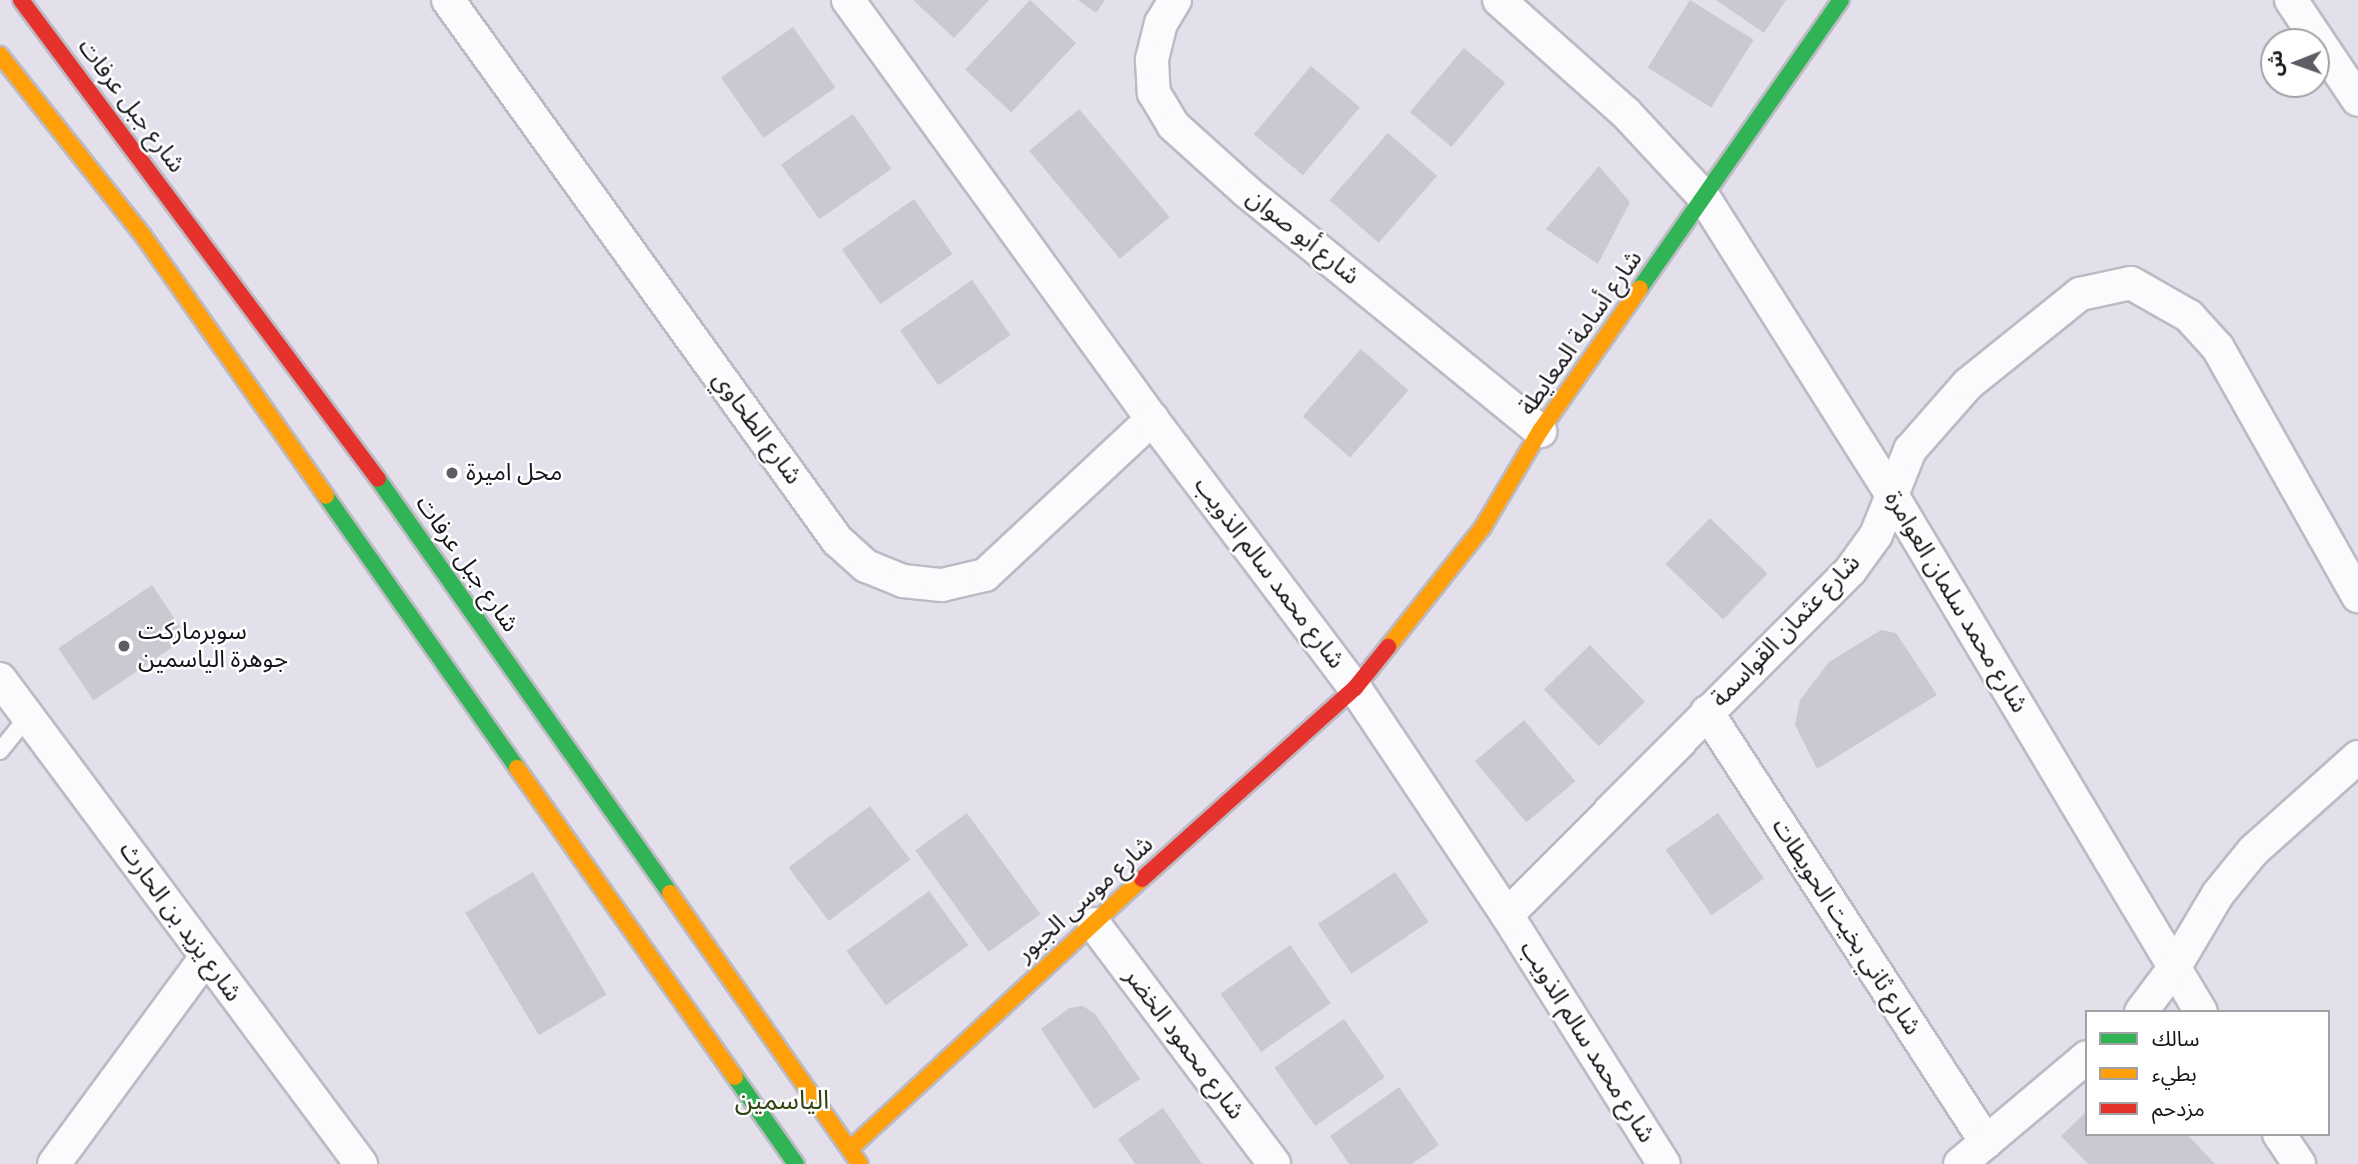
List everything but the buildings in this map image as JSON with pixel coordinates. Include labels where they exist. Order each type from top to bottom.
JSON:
[{"type":"main road","name":"شارع جبل عرفات","points":[[21,0],[404,514],[860,1164]]},
{"type":"main road","name":"شارع أسامة المعايطة","points":[[1355,688],[1483,527],[1540,431],[1841,0]]},
{"type":"main road","points":[[0,55],[142,234],[796,1164]]},
{"type":"main road","name":"شارع موسى الجبور","points":[[850,1149],[1094,923],[1355,688]]},
{"type":"street","name":"شارع الطحاوي","points":[[448,0],[837,540],[866,566],[903,581],[942,585],[985,575],[1152,419]]},
{"type":"street","name":"شارع محمد سالم الذويب","points":[[848,0],[1152,419],[1355,688],[1507,915],[1664,1164]]},
{"type":"street","name":"شارع أبو صوان","points":[[1175,0],[1161,23],[1152,60],[1154,93],[1173,125],[1246,191],[1540,431]]},
{"type":"street","points":[[1499,0],[1626,113],[1703,196]]},
{"type":"street","points":[[2291,0],[2358,100]]},
{"type":"street","name":"شارع محمد سلمان العوامرة","points":[[1703,196],[1892,495],[2200,1010]]},
{"type":"street","name":"شارع عثمان القواسمة","points":[[1507,915],[1850,571],[1876,536],[1910,450],[1968,384],[2080,294],[2132,284],[2189,316],[2218,348],[2358,596]]},
{"type":"street","name":"شارع يزيد بن الحارث","points":[[0,679],[361,1164]]},
{"type":"street","name":"شارع ثاني بخيت الحويطات","points":[[1707,712],[1986,1142]]},
{"type":"street","points":[[2142,1010],[2174,968],[2218,894],[2253,850],[2358,757]]},
{"type":"street","name":"شارع محمود الخضر","points":[[1094,923],[1274,1164]]},
{"type":"street","points":[[54,1164],[206,957]]},
{"type":"street","points":[[1959,1164],[2085,1059]]},
{"type":"street","points":[[2280,1136],[2299,1164]]},
{"type":"lane","points":[[0,751],[29,715]]},
{"type":"traffic: fast","points":[[1640,288],[1841,0]]},
{"type":"traffic: fast","points":[[378,479],[670,893]]},
{"type":"traffic: fast","points":[[326,496],[517,768]]},
{"type":"traffic: fast","points":[[735,1077],[796,1164]]},
{"type":"traffic: slow","points":[[0,55],[142,234],[326,496]]},
{"type":"traffic: slow","points":[[1388,647],[1483,527],[1540,431],[1640,288]]},
{"type":"traffic: slow","points":[[517,768],[735,1077]]},
{"type":"traffic: slow","points":[[850,1149],[1142,879]]},
{"type":"traffic: slow","points":[[670,893],[860,1164]]},
{"type":"traffic: jam","points":[[21,0],[378,479]]},
{"type":"traffic: jam","points":[[1142,879],[1355,688],[1388,647]]},
{"type":"place","name":"محل اميرة","points":[[452,473]]},
{"type":"place","name":"سوبرماركت جوهرة الياسمين","points":[[124,646]]},
{"type":"district","name":"الياسمين","points":[[782,1101]]}]
